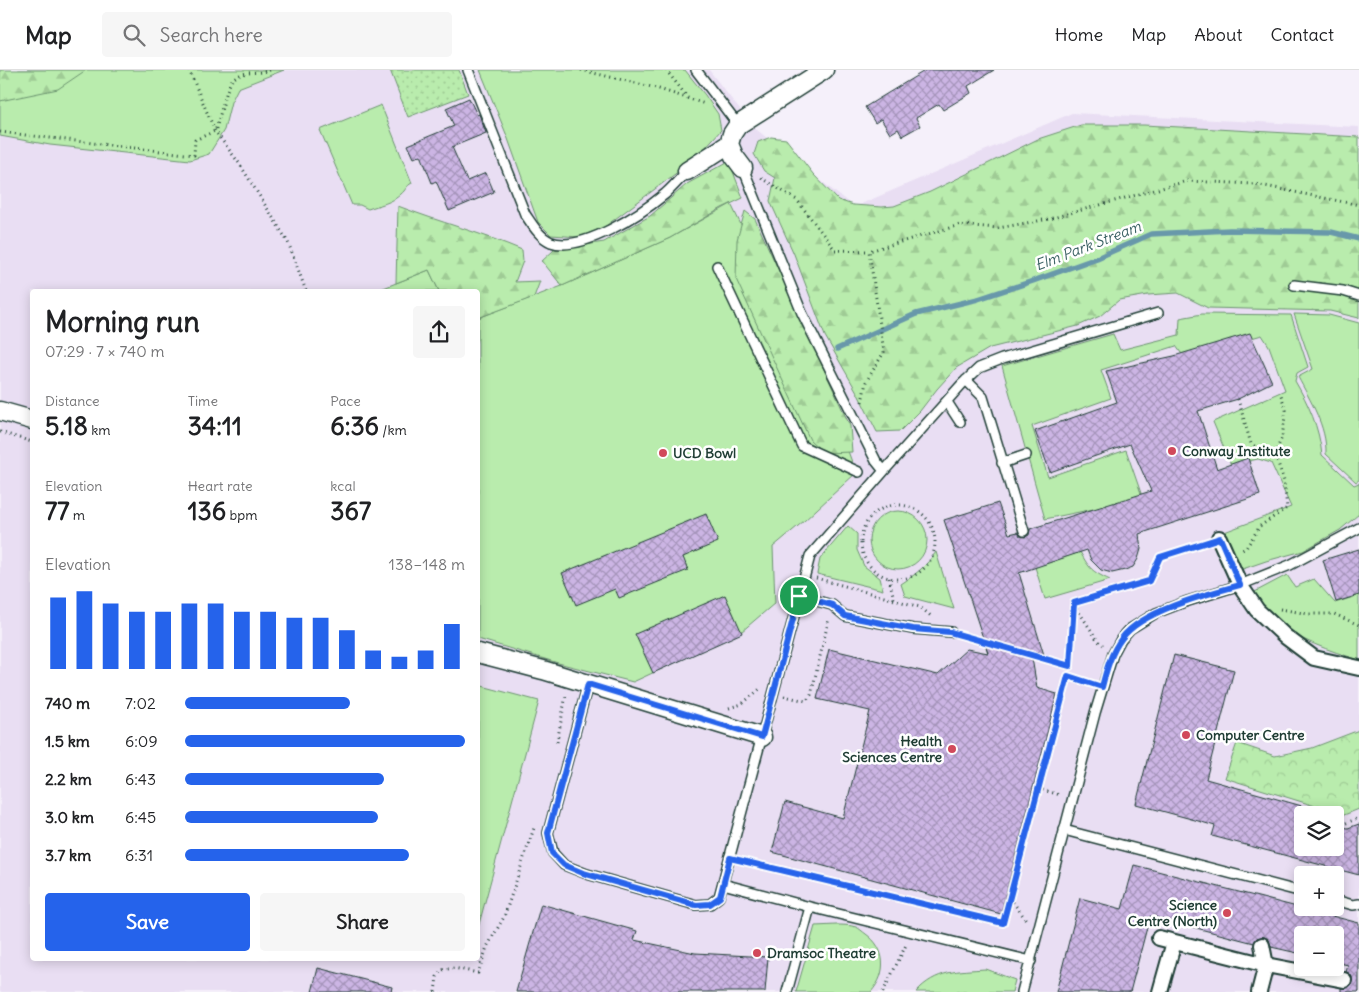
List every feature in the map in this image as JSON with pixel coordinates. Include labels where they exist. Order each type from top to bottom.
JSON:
[{"type":"street","points":[[743,168],[734,156],[729,144],[732,134],[738,125],[824,70]]},
{"type":"street","points":[[687,171],[729,144]]},
{"type":"street","points":[[0,411],[30,419]]},
{"type":"street","points":[[1220,538],[1240,585],[1258,610],[1286,637],[1314,658],[1359,668]]},
{"type":"street","points":[[480,654],[543,670],[762,737]]},
{"type":"street","points":[[1159,938],[1266,965],[1344,980]]},
{"type":"street","points":[[1160,992],[1174,942]]},
{"type":"street","points":[[1259,992],[1266,965],[1262,945]]},
{"type":"lane","points":[[468,70],[525,214],[537,231],[551,242],[569,244],[591,239],[633,216],[667,193],[687,171]]},
{"type":"lane","points":[[696,70],[738,125]]},
{"type":"lane","points":[[743,168],[802,313],[876,461],[884,471]]},
{"type":"lane","points":[[717,266],[802,446],[859,472]]},
{"type":"lane","points":[[1294,285],[1343,291],[1359,296]]},
{"type":"lane","points":[[588,684],[548,833],[552,853],[564,865],[583,873],[696,905],[710,904],[720,897],[810,556],[884,471],[979,368],[1002,359],[1158,313]]},
{"type":"lane","points":[[966,380],[983,397],[1024,531]]},
{"type":"lane","points":[[947,402],[960,422]]},
{"type":"lane","points":[[1002,463],[1026,456]]},
{"type":"lane","points":[[1022,992],[1102,687],[1113,654],[1121,638],[1130,629],[1156,613],[1240,585],[1290,565],[1359,528]]},
{"type":"lane","points":[[799,596],[832,605],[845,616],[913,629],[950,632]]},
{"type":"lane","points":[[1064,830],[1294,890]]},
{"type":"lane","points":[[723,884],[1031,960]]},
{"type":"lane","points":[[1344,901],[1357,902]]},
{"type":"lane","points":[[787,992],[810,907]]},
{"type":"path","points":[[189,70],[215,131],[239,163],[288,242],[305,289]]},
{"type":"path","points":[[0,132],[194,155],[195,140],[215,131],[232,80],[241,74],[264,73],[270,70]]},
{"type":"path","points":[[581,70],[656,88],[688,98],[666,70]]},
{"type":"path","points":[[743,168],[797,200],[835,250],[869,251],[960,225],[998,228],[1049,219],[1186,181],[1255,184],[1359,205]]},
{"type":"path","points":[[858,424],[866,382],[884,352],[869,251]]},
{"type":"path","points":[[1228,558],[1246,548],[1260,526],[1287,508],[1284,481],[1275,454],[1282,437],[1286,410],[1280,392]]},
{"type":"path","points":[[1238,399],[1251,444],[1275,454]]},
{"type":"path","points":[[0,432],[30,441]]},
{"type":"path","points":[[897,505],[910,507],[921,513],[930,522],[935,546],[932,558],[924,569],[914,576],[901,579],[889,578],[878,574],[869,566],[863,556],[862,534],[866,523],[874,513],[885,507],[897,505]]},
{"type":"path","points":[[1074,603],[1149,581],[1160,557],[1220,538]]},
{"type":"path","points":[[816,578],[920,607],[950,632],[1070,666]]},
{"type":"path","points":[[889,578],[894,599]]},
{"type":"path","points":[[784,696],[806,701],[811,695],[832,605],[841,585]]},
{"type":"path","points":[[1074,603],[1098,641],[1113,654]]},
{"type":"path","points":[[730,858],[1003,923],[1068,676],[1074,603]]},
{"type":"path","points":[[1276,608],[1310,614],[1334,614],[1359,624]]},
{"type":"path","points":[[1068,676],[1102,687]]},
{"type":"path","points":[[556,747],[567,690]]},
{"type":"path","points":[[1033,787],[1061,795]]},
{"type":"path","points":[[1346,823],[1359,818]]},
{"type":"path","points":[[435,992],[437,978],[441,970],[454,968],[478,973],[487,947],[504,917],[536,820]]},
{"type":"path","points":[[1010,897],[1036,934]]},
{"type":"path","points":[[883,992],[913,931]]},
{"type":"shaded area","points":[[0,70],[709,70],[757,130],[854,207],[1072,113],[1359,127],[1359,992],[0,992]]},
{"type":"green space","points":[[0,70],[86,70],[58,89],[0,101]]},
{"type":"green space","points":[[19,70],[284,70],[238,88],[231,102],[224,130],[209,154],[190,160],[50,145],[0,136],[0,76]]},
{"type":"green space","points":[[390,70],[459,70],[468,94],[408,117]]},
{"type":"green space","points":[[480,70],[685,70],[718,114],[721,130],[695,159],[603,228],[579,237],[551,235],[538,222],[507,136]]},
{"type":"green space","points":[[381,105],[412,183],[394,200],[368,209],[360,205],[352,205],[320,130]]},
{"type":"green space","points":[[1081,125],[1144,125],[1359,137],[1359,318],[1330,311],[1208,308],[1178,293],[1148,295],[1119,300],[1100,316],[1078,326],[990,348],[956,368],[920,411],[900,431],[877,432],[825,336],[794,254],[770,201],[775,178],[764,171],[754,154],[758,142],[771,137],[786,139],[813,174],[838,200],[853,205],[882,207],[894,206],[930,192],[1038,139]]},
{"type":"green space","points":[[729,161],[743,198],[670,238],[562,286],[542,261],[554,250],[604,242],[650,216],[687,184]]},
{"type":"green space","name":"UCD Bowl","points":[[731,204],[841,432],[856,473],[773,547],[775,603],[741,632],[633,682],[558,663],[480,640],[480,317],[562,286],[670,238]]},
{"type":"green space","points":[[398,206],[522,250],[523,261],[515,282],[540,281],[534,297],[480,317],[480,289],[438,289],[429,270],[396,283]]},
{"type":"green space","points":[[745,211],[755,219],[850,426],[852,452],[824,453],[810,440],[736,279],[737,240]]},
{"type":"green space","points":[[429,270],[438,289],[381,289]]},
{"type":"green space","points":[[1202,314],[1291,315],[1308,367],[1297,373],[1295,381],[1313,416],[1322,455],[1354,485],[1359,483],[1359,514],[1340,530],[1303,551],[1231,573],[1219,534],[1291,507],[1271,463],[1258,459],[1231,465],[1213,422],[1285,390],[1269,346],[1262,335],[1184,357],[1176,346],[1101,370],[1111,398],[1032,426],[1048,477],[1126,450],[1143,499],[1045,519],[1002,366],[1113,334],[1120,350],[1179,335],[1180,318]]},
{"type":"green space","points":[[1294,314],[1329,315],[1359,323],[1359,480],[1356,482],[1326,454],[1326,444],[1321,424],[1298,377],[1313,369]]},
{"type":"green space","points":[[898,511],[914,516],[922,524],[927,540],[922,556],[914,564],[898,569],[882,564],[874,556],[869,540],[874,524],[882,516]]},
{"type":"green space","points":[[848,526],[857,534],[857,550],[864,566],[880,578],[883,590],[817,574],[820,559]]},
{"type":"green space","points":[[936,552],[954,609],[905,596],[901,584],[920,570]]},
{"type":"green space","points":[[1080,552],[1092,569],[1110,580],[1045,599],[1035,567]]},
{"type":"green space","points":[[1287,575],[1295,587],[1314,579],[1335,603],[1359,595],[1359,660],[1315,644],[1284,628],[1274,621],[1251,594]]},
{"type":"green space","points":[[480,686],[539,701],[480,921]]},
{"type":"green space","points":[[1359,730],[1359,809],[1344,815],[1344,806],[1315,806],[1225,778],[1237,743],[1275,756],[1312,748]]},
{"type":"green space","points":[[849,925],[857,928],[878,946],[881,953],[882,969],[876,985],[871,992],[796,992],[815,926]]},
{"type":"green space","points":[[985,969],[1015,980],[1012,992],[916,992],[931,979],[948,973]]},
{"type":"building","points":[[926,70],[994,70],[968,86],[971,93],[943,110],[939,104],[916,118],[920,126],[902,136],[898,129],[890,134],[881,119],[875,123],[865,107]]},
{"type":"building","points":[[469,98],[477,115],[479,114],[486,133],[452,147],[467,181],[486,173],[494,192],[449,211],[436,181],[432,183],[421,155],[414,158],[408,145],[454,126],[446,108]]},
{"type":"building","points":[[1250,333],[1272,382],[1238,399],[1198,411],[1217,469],[1248,458],[1260,495],[1139,534],[1141,549],[1138,559],[1133,567],[1125,570],[1112,573],[1101,570],[1091,560],[1087,550],[1019,573],[1044,655],[1031,652],[1037,688],[1057,694],[1001,914],[772,852],[785,802],[843,818],[870,711],[817,699],[829,649],[938,675],[967,649],[988,653],[944,520],[998,503],[1009,534],[1018,532],[1020,536],[1025,537],[1029,535],[1030,529],[1151,491],[1130,444],[1050,472],[1035,431],[1117,402],[1106,371],[1174,356]]},
{"type":"building","points":[[706,514],[718,542],[683,557],[688,570],[619,598],[615,589],[576,605],[562,573]]},
{"type":"building","points":[[1359,549],[1359,595],[1336,602],[1323,560]]},
{"type":"building","points":[[725,595],[742,633],[653,673],[635,634]]},
{"type":"building","name":"Computer Centre","points":[[1174,655],[1234,670],[1206,779],[1302,806],[1294,806],[1294,856],[1344,856],[1344,827],[1359,824],[1359,875],[1344,871],[1344,866],[1325,866],[1212,836],[1215,826],[1136,804]]},
{"type":"building","points":[[1134,865],[1294,906],[1294,916],[1332,916],[1359,923],[1359,992],[1341,992],[1341,988],[1351,985],[1352,978],[1346,972],[1348,965],[1344,964],[1344,926],[1294,926],[1294,952],[1271,947],[1269,940],[1264,937],[1257,938],[1254,943],[1150,916],[1130,992],[1056,992],[1080,898],[1122,909]]},
{"type":"building","points":[[541,904],[637,931],[634,940],[695,953],[768,957],[765,992],[516,992]]},
{"type":"building","points":[[318,968],[392,987],[391,992],[312,992]]},
{"type":"waterway","name":"Elm Park Stream","points":[[837,349],[916,314],[978,299],[1033,281],[1097,258],[1151,234],[1230,230],[1331,232],[1359,239]]},
{"type":"place","name":"Conway Institute","points":[[1172,451]]},
{"type":"place","name":"UCD Bowl","points":[[663,453]]},
{"type":"place","name":"Computer Centre","points":[[1186,735]]},
{"type":"place","name":"Health Sciences Centre","points":[[952,749]]},
{"type":"place","name":"Science Centre (North)","points":[[1227,913]]},
{"type":"place","name":"Dramsoc Theatre","points":[[757,953]]},
{"type":"route","points":[[1220,538],[1240,585],[1156,613],[1130,629],[1121,638],[1113,654],[1102,687],[1068,676],[1003,923],[730,858],[720,897],[710,904],[696,905],[583,873],[564,865],[552,853],[548,833],[588,684],[762,737],[799,596],[832,605],[845,616],[913,629],[950,632],[1070,666],[1074,603],[1149,581],[1160,557],[1220,538]]}]
